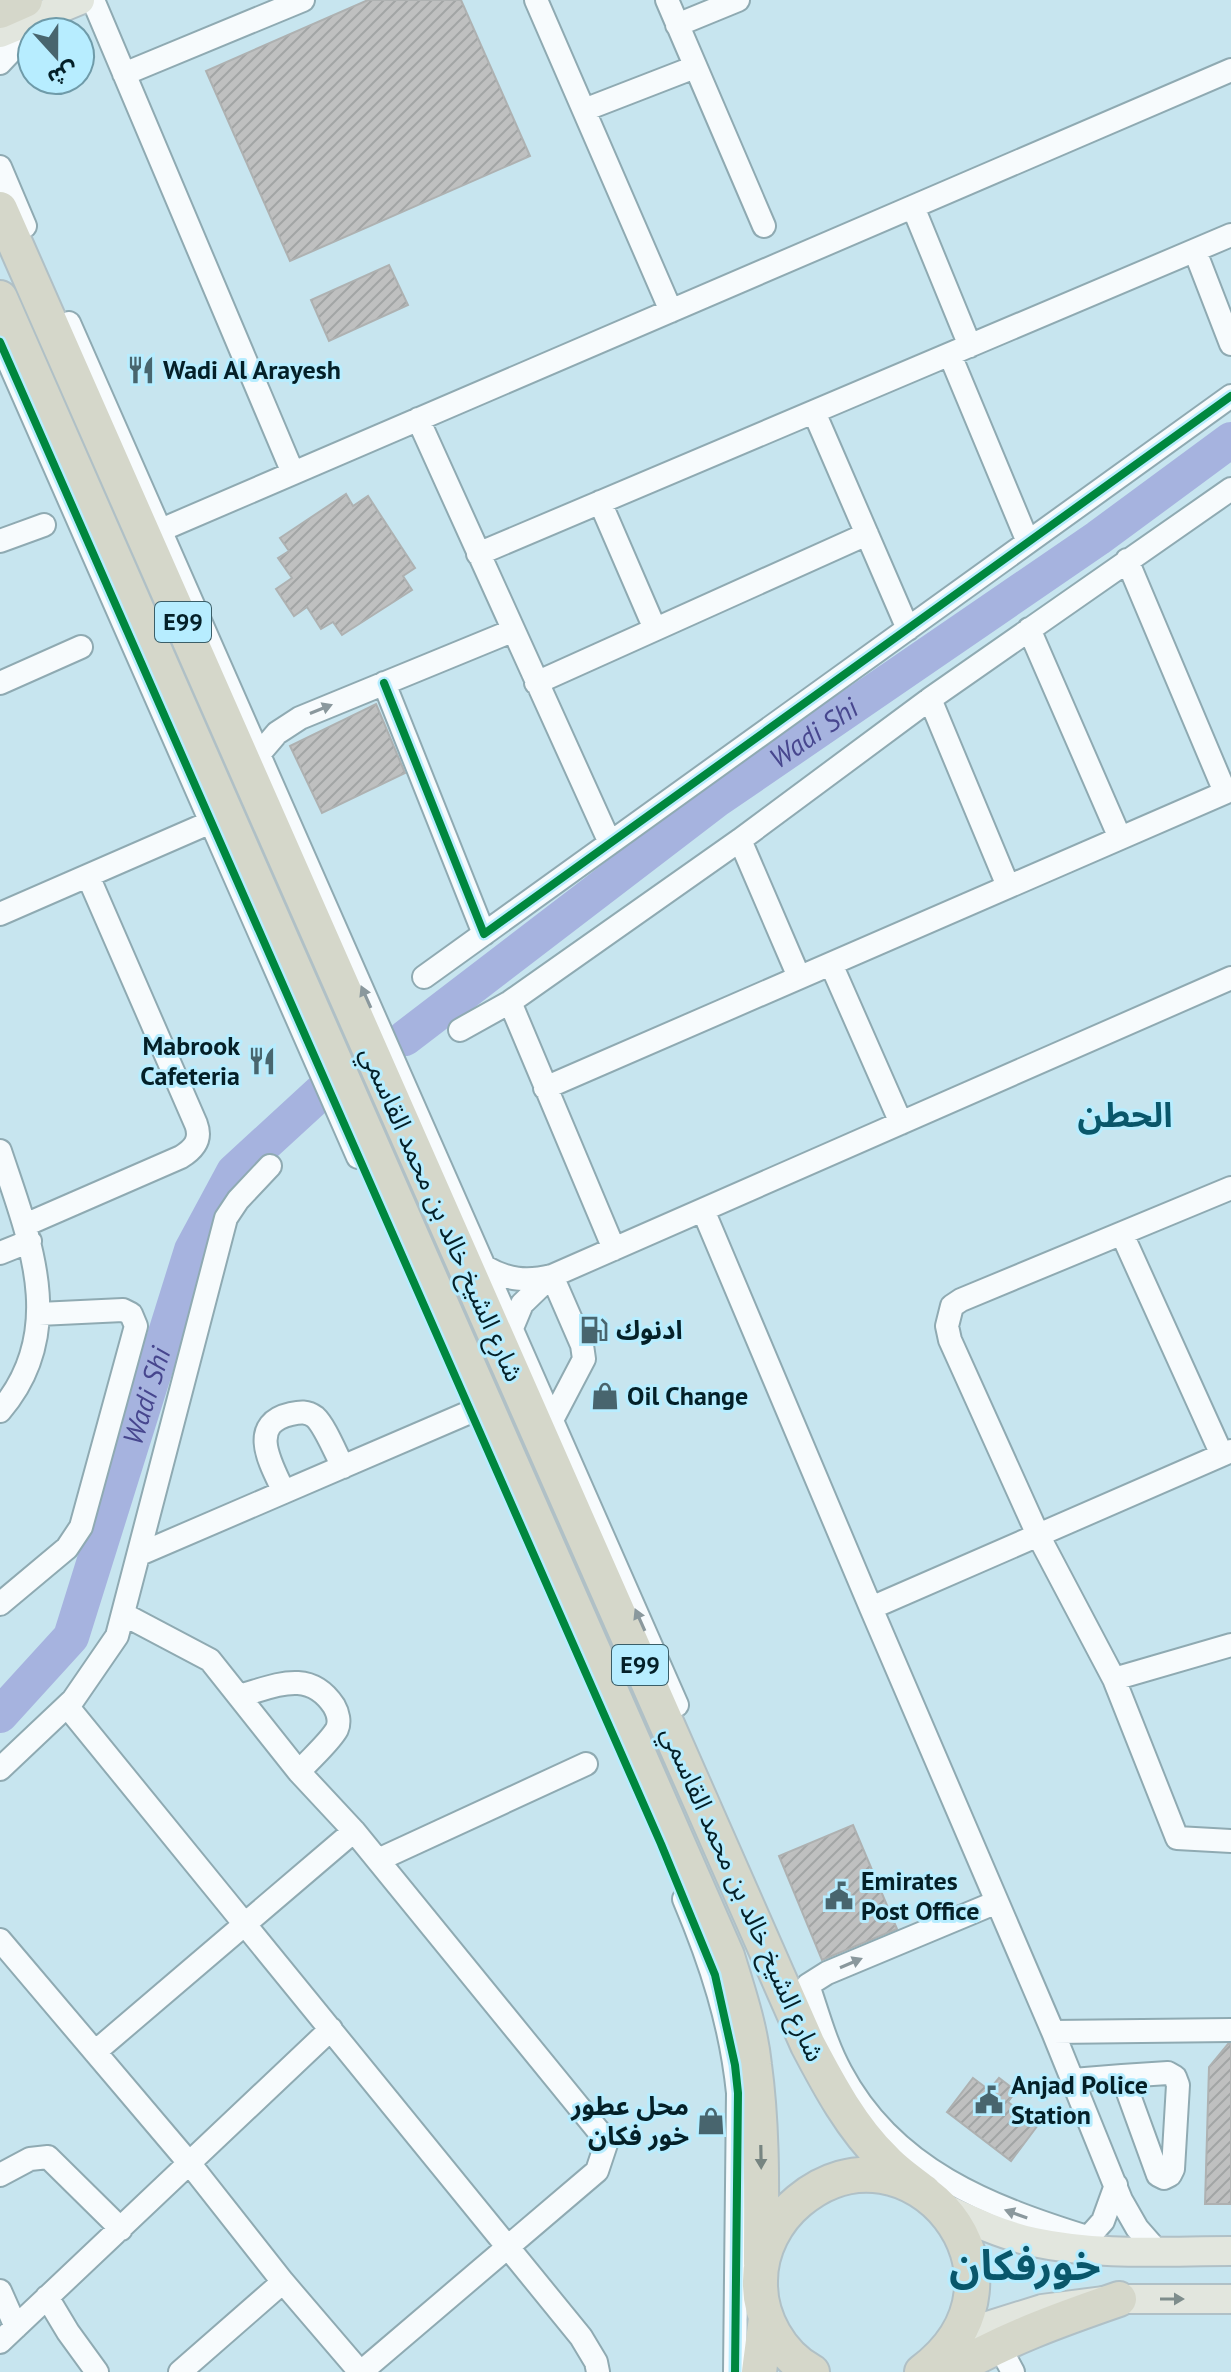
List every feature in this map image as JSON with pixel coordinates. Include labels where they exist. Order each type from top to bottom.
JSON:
[{"type":"highway","points":[[0,11],[25,0]]},
{"type":"highway","points":[[7,225],[88,442],[106,465],[129,485]]},
{"type":"highway","name":"شارع الشيخ خالد بن محمد القاسمي","points":[[0,298],[63,463],[324,1031],[433,1305],[668,1841],[727,1956],[743,2008],[744,2063],[760,2115],[760,2282],[766,2318]]},
{"type":"highway","name":"شارع الشيخ خالد بن محمد القاسمي","points":[[129,485],[356,1018],[397,1110],[422,1147],[792,1990],[830,2086],[855,2124],[885,2160],[933,2200],[962,2235],[972,2268],[971,2302],[959,2335]]},
{"type":"highway","points":[[761,2264],[771,2235],[787,2211],[810,2192],[838,2180],[867,2175],[897,2180],[933,2200]]},
{"type":"highway","points":[[950,2372],[1000,2362],[1058,2320],[1119,2299]]},
{"type":"highway","points":[[759,2372],[766,2318]]},
{"type":"highway","points":[[766,2318],[780,2345],[802,2367],[812,2372]]},
{"type":"highway","points":[[922,2372],[941,2358],[959,2335]]},
{"type":"main road","points":[[0,33],[82,1]]},
{"type":"main road","points":[[933,2200],[979,2224],[1031,2242],[1158,2252],[1231,2251]]},
{"type":"main road","points":[[959,2335],[1042,2309],[1119,2299],[1231,2299]]},
{"type":"street","points":[[124,74],[303,0]]},
{"type":"street","points":[[536,0],[671,311]]},
{"type":"street","points":[[667,0],[764,226]]},
{"type":"street","points":[[677,25],[738,0]]},
{"type":"street","points":[[62,16],[82,1],[124,74],[293,473]]},
{"type":"street","points":[[0,63],[16,46]]},
{"type":"street","points":[[584,110],[695,67]]},
{"type":"street","points":[[161,530],[1231,70]]},
{"type":"street","points":[[0,167],[7,225]]},
{"type":"street","points":[[913,207],[1028,542]]},
{"type":"street","points":[[478,554],[1231,235]]},
{"type":"street","points":[[1195,251],[1231,344]]},
{"type":"street","points":[[0,342],[63,463],[211,822],[433,1305],[470,1412],[668,1841]]},
{"type":"street","points":[[424,977],[1231,396]]},
{"type":"street","points":[[814,412],[908,629]]},
{"type":"street","points":[[418,419],[610,843]]},
{"type":"street","points":[[129,485],[161,530],[259,754],[422,1147],[485,1267],[552,1420],[613,1580]]},
{"type":"street","points":[[460,1030],[510,1002],[740,840],[930,699],[1231,489]]},
{"type":"street","points":[[600,502],[655,629]]},
{"type":"street","points":[[0,541],[44,525]]},
{"type":"street","points":[[536,683],[867,534]]},
{"type":"street","points":[[545,1088],[1228,791],[1127,560]]},
{"type":"street","points":[[1029,629],[1120,838]]},
{"type":"street","points":[[259,754],[287,724],[512,631]]},
{"type":"street","points":[[0,683],[81,647]]},
{"type":"street","points":[[384,683],[484,934]]},
{"type":"street","points":[[930,699],[1008,886]]},
{"type":"street","points":[[0,914],[211,822]]},
{"type":"street","points":[[740,840],[799,977]]},
{"type":"street","points":[[0,1253],[27,1233],[181,1157],[191,1151],[198,1141],[199,1131],[88,876]]},
{"type":"street","points":[[831,964],[901,1123]]},
{"type":"street","points":[[512,1328],[522,1304],[540,1283],[552,1276],[1231,978]]},
{"type":"street","points":[[510,1002],[614,1249]]},
{"type":"street","points":[[0,1151],[27,1233],[38,1280],[39,1314],[27,1368],[0,1411]]},
{"type":"street","points":[[0,1769],[67,1706],[117,1636],[226,1218],[238,1200],[270,1166]]},
{"type":"street","points":[[1231,1188],[961,1300],[952,1306],[947,1326],[950,1340],[1038,1535],[1114,1679],[1177,1838],[1231,1841]]},
{"type":"street","points":[[703,1210],[1128,2214],[1158,2252]]},
{"type":"street","points":[[871,1608],[1226,1453],[1122,1234]]},
{"type":"street","points":[[485,1267],[497,1274],[524,1280],[552,1276]]},
{"type":"street","points":[[552,1276],[582,1345],[584,1359],[552,1420]]},
{"type":"street","points":[[0,1604],[67,1548],[81,1527],[136,1326],[131,1314],[123,1310],[39,1314]]},
{"type":"street","points":[[284,1492],[266,1452],[266,1434],[273,1421],[304,1411],[316,1418],[343,1467]]},
{"type":"street","points":[[140,1554],[470,1412]]},
{"type":"street","points":[[0,1940],[361,2372],[597,2171],[606,2144],[601,2134],[354,1831],[299,1772],[210,1660],[123,1614]]},
{"type":"street","points":[[1114,1679],[1231,1645]]},
{"type":"street","points":[[239,1696],[284,1683],[309,1682],[326,1694],[338,1713],[337,1729],[299,1772]]},
{"type":"street","points":[[67,1706],[509,2246],[581,2337],[596,2362],[598,2372]]},
{"type":"street","points":[[378,1860],[586,1764]]},
{"type":"street","points":[[95,2052],[354,1831]]},
{"type":"street","points":[[997,1902],[792,1990],[830,2048],[852,2091],[883,2130],[934,2172],[989,2204],[1084,2244],[1109,2209],[1116,2185]]},
{"type":"street","points":[[8,2334],[331,2029]]},
{"type":"street","points":[[1053,2032],[1231,2030]]},
{"type":"street","points":[[735,2372],[738,2105],[744,2063]]},
{"type":"street","points":[[1073,2080],[1122,2076]]},
{"type":"street","points":[[0,2175],[30,2159],[48,2157],[121,2229]]},
{"type":"street","points":[[180,2372],[283,2282]]},
{"type":"street","points":[[0,2291],[8,2334]]},
{"type":"street","points":[[47,2297],[97,2372]]},
{"type":"building","points":[[368,0],[461,0],[530,156],[290,261],[206,71]]},
{"type":"building","points":[[389,265],[408,305],[329,341],[311,300]]},
{"type":"building","points":[[346,494],[353,506],[368,496],[415,568],[403,576],[412,590],[342,635],[333,622],[321,629],[307,607],[294,616],[276,589],[292,578],[278,558],[289,551],[280,538]]},
{"type":"building","points":[[376,704],[405,773],[322,813],[290,746]]},
{"type":"building","name":"Emirates Post Office","points":[[853,1825],[897,1929],[822,1960],[779,1856]]},
{"type":"building","points":[[1231,2044],[1231,2204],[1205,2204],[1209,2067]]},
{"type":"building","points":[[973,2078],[989,2090],[999,2078],[1016,2091],[1008,2102],[1038,2125],[1011,2161],[947,2112]]},
{"type":"waterway","name":"Wadi Shi","points":[[405,1038],[716,800],[1098,538],[1231,440]]},
{"type":"waterway","name":"Wadi Shi","points":[[0,1715],[71,1637],[192,1250],[234,1172],[320,1093]]},
{"type":"cycle path","points":[[0,342],[661,1844],[715,1975],[735,2065],[738,2093],[735,2372]]},
{"type":"cycle path","points":[[384,683],[484,934],[1231,396]]},
{"type":"place","name":"Wadi Al Arayesh","points":[[141,370]]},
{"type":"place","name":"Mabrook Cafeteria","points":[[262,1061]]},
{"type":"place","name":"ادنوك","points":[[594,1330]]},
{"type":"place","name":"Oil Change","points":[[605,1396]]},
{"type":"place","name":"Emirates Post Office","points":[[839,1896]]},
{"type":"place","name":"Anjad Police Station","points":[[989,2100]]},
{"type":"place","name":"محل عطور خور فكان","points":[[711,2121]]},
{"type":"district","name":"الحطن","points":[[1125,1115]]},
{"type":"district","name":"خورفكان","points":[[1025,2265]]}]
